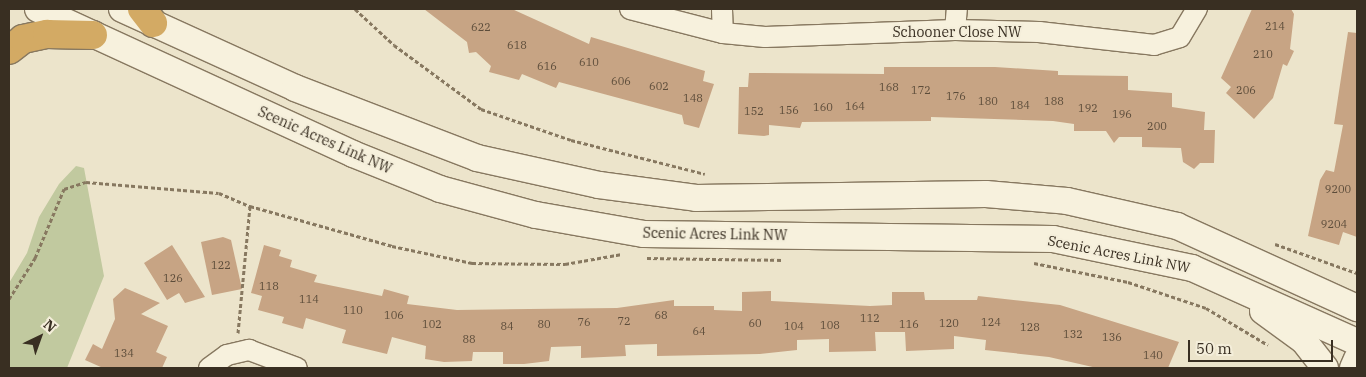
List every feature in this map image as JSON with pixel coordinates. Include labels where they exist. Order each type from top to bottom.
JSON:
[{"type":"highway","points":[[9,50],[23,39],[47,34],[92,35]]},
{"type":"street","name":"Scenic Acres Link NW","points":[[38,9],[354,154],[440,189],[536,215],[644,234],[1053,239],[1192,268],[1357,342]]},
{"type":"street","points":[[122,9],[147,16],[304,92],[477,158],[599,185],[696,198],[986,194],[1067,201],[1177,226],[1357,308]]},
{"type":"street","name":"Schooner Close NW","points":[[630,9],[723,33],[765,37],[955,30],[1039,32],[1154,45],[1180,37],[1197,9]]},
{"type":"street","points":[[722,9],[723,33]]},
{"type":"street","points":[[955,30],[957,9]]},
{"type":"street","points":[[1192,268],[1279,320],[1326,368]]},
{"type":"street","points":[[209,368],[236,351],[249,350],[297,368]]},
{"type":"street","points":[[1353,368],[1357,359]]},
{"type":"path","points":[[355,9],[394,45],[481,109],[571,140],[710,176]]},
{"type":"path","points":[[9,299],[35,258],[64,189],[86,182],[172,186],[219,193],[250,206],[429,256],[472,263],[564,264],[628,253]]},
{"type":"path","points":[[236,351],[250,206]]},
{"type":"path","points":[[1269,242],[1357,274]]},
{"type":"green space","points":[[76,166],[84,168],[104,276],[67,368],[9,368],[9,283],[27,253],[39,217],[59,184]]},
{"type":"building","points":[[424,9],[512,9],[589,44],[591,37],[705,71],[703,81],[714,84],[699,128],[684,124],[682,115],[559,82],[556,88],[522,74],[519,80],[489,72],[491,66],[476,52],[469,53],[467,42]]},
{"type":"building","points":[[1252,9],[1291,9],[1294,14],[1290,49],[1294,51],[1287,66],[1283,64],[1273,98],[1254,119],[1226,93],[1231,87],[1221,78]]},
{"type":"building","points":[[1348,32],[1357,33],[1357,237],[1343,232],[1339,245],[1308,236],[1320,180],[1326,170],[1334,172],[1343,125],[1334,124]]},
{"type":"building","points":[[884,67],[995,67],[1058,71],[1058,75],[1128,76],[1128,90],[1172,93],[1172,107],[1205,112],[1204,130],[1215,130],[1214,163],[1200,163],[1194,169],[1183,162],[1181,148],[1142,147],[1142,137],[1119,137],[1114,143],[1106,131],[1074,131],[1074,124],[1053,121],[931,117],[931,121],[802,122],[800,128],[769,125],[769,135],[764,136],[738,134],[739,87],[748,87],[749,73],[884,74]]},
{"type":"building","points":[[223,237],[231,240],[242,289],[212,295],[201,242]]},
{"type":"building","points":[[172,245],[205,297],[185,303],[179,293],[167,300],[144,263]]},
{"type":"building","points":[[264,245],[281,250],[279,256],[292,260],[290,267],[317,275],[314,282],[382,296],[384,289],[409,296],[407,304],[457,310],[617,308],[674,300],[674,306],[714,306],[714,310],[742,311],[742,292],[771,291],[771,301],[870,306],[892,305],[892,292],[924,292],[925,300],[977,300],[978,296],[1060,305],[1179,342],[1168,368],[1097,368],[1049,357],[985,350],[986,340],[954,336],[954,349],[906,351],[905,332],[875,332],[876,351],[829,352],[829,339],[797,340],[797,350],[760,354],[657,356],[657,344],[625,345],[626,356],[581,358],[581,346],[551,347],[549,361],[524,364],[503,364],[503,352],[473,352],[472,361],[444,362],[425,359],[426,346],[392,337],[387,354],[342,343],[346,330],[306,318],[303,329],[282,323],[284,317],[258,310],[262,296],[251,293]]},
{"type":"building","points":[[125,288],[160,303],[141,314],[168,326],[156,352],[167,357],[162,368],[103,368],[85,360],[93,344],[102,349],[115,319],[113,299]]}]
